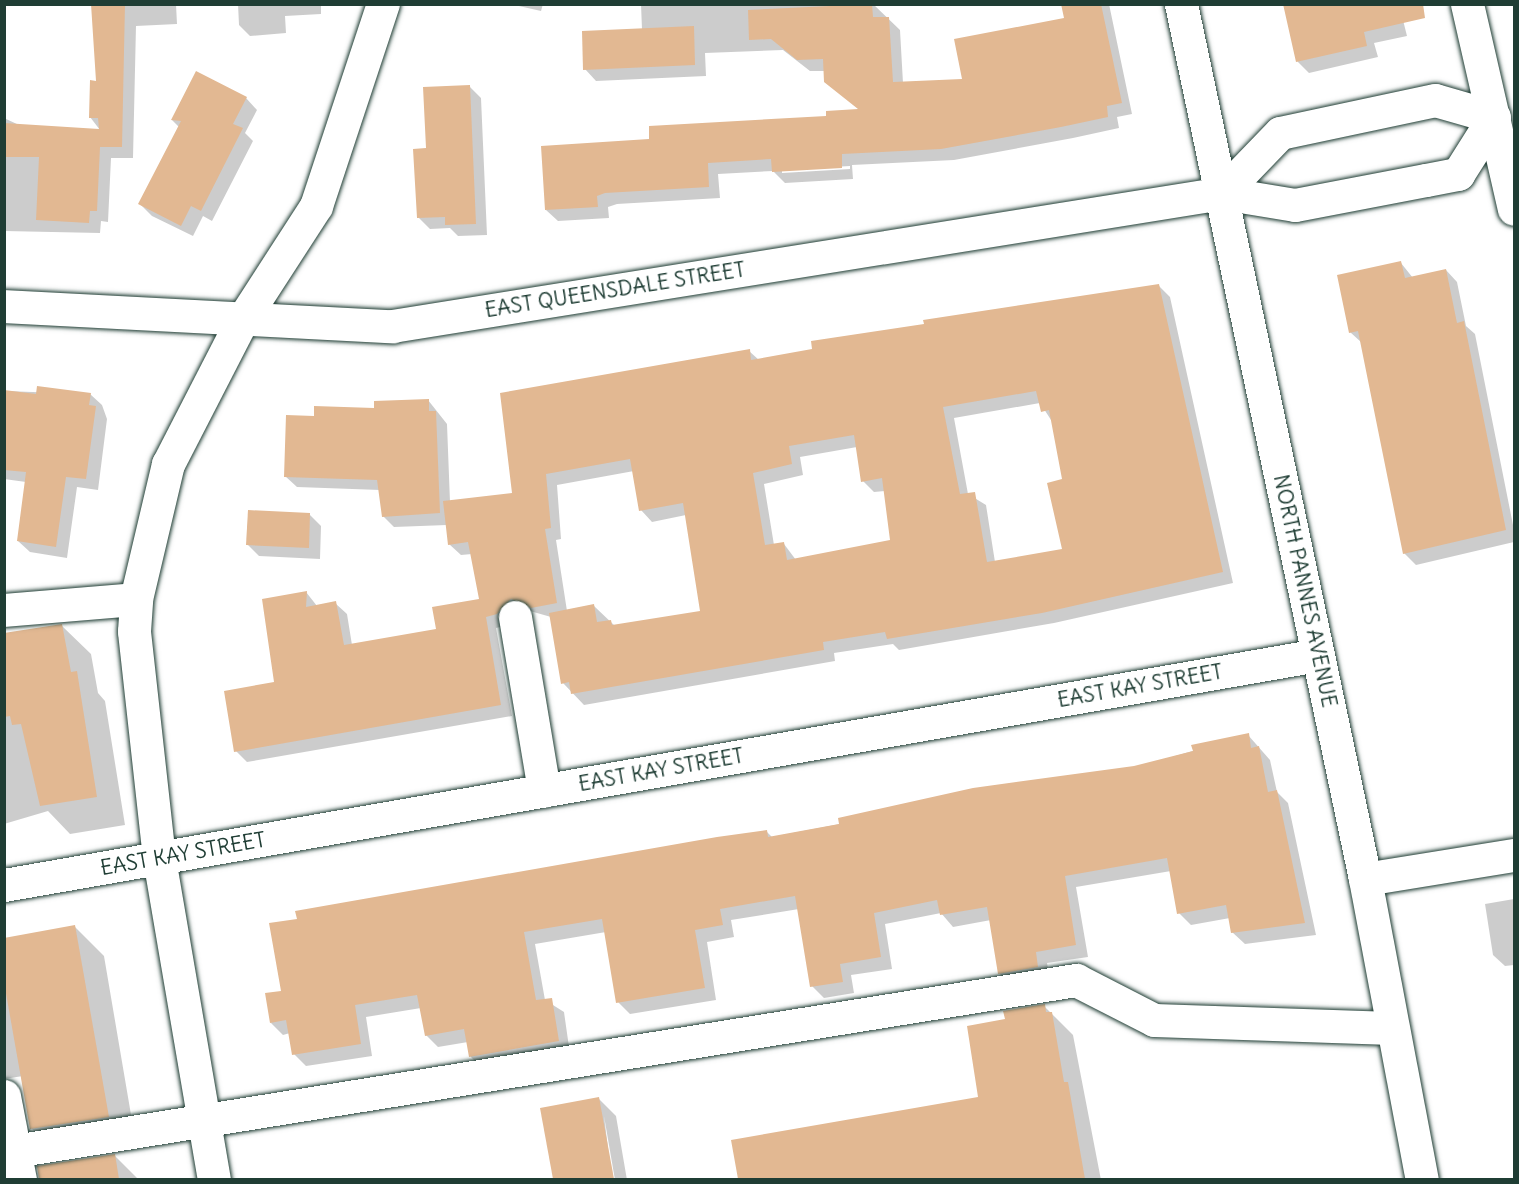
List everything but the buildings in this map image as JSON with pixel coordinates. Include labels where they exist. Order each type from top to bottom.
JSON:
[{"type":"street","points":[[214,1179],[159,858],[134,631],[136,598],[168,464],[241,322],[316,206],[383,4]]},
{"type":"street","name":"NORTH PANNES AVENUE","points":[[1181,4],[1365,879],[1422,1179]]},
{"type":"street","points":[[1467,4],[1515,209]]},
{"type":"street","points":[[1222,193],[1280,134],[1435,100],[1494,117]]},
{"type":"street","name":"EAST QUEENSDALE STREET","points":[[4,306],[241,322],[392,326],[1222,193],[1294,205],[1458,174],[1494,117]]},
{"type":"street","points":[[4,610],[136,598]]},
{"type":"street","points":[[515,616],[544,791]]},
{"type":"street","name":"EAST KAY STREET","points":[[4,885],[1318,655]]},
{"type":"street","points":[[1365,879],[1515,855]]},
{"type":"street","points":[[4,1096],[17,1165],[204,1119],[1076,980],[1154,1020],[1392,1028]]}]
